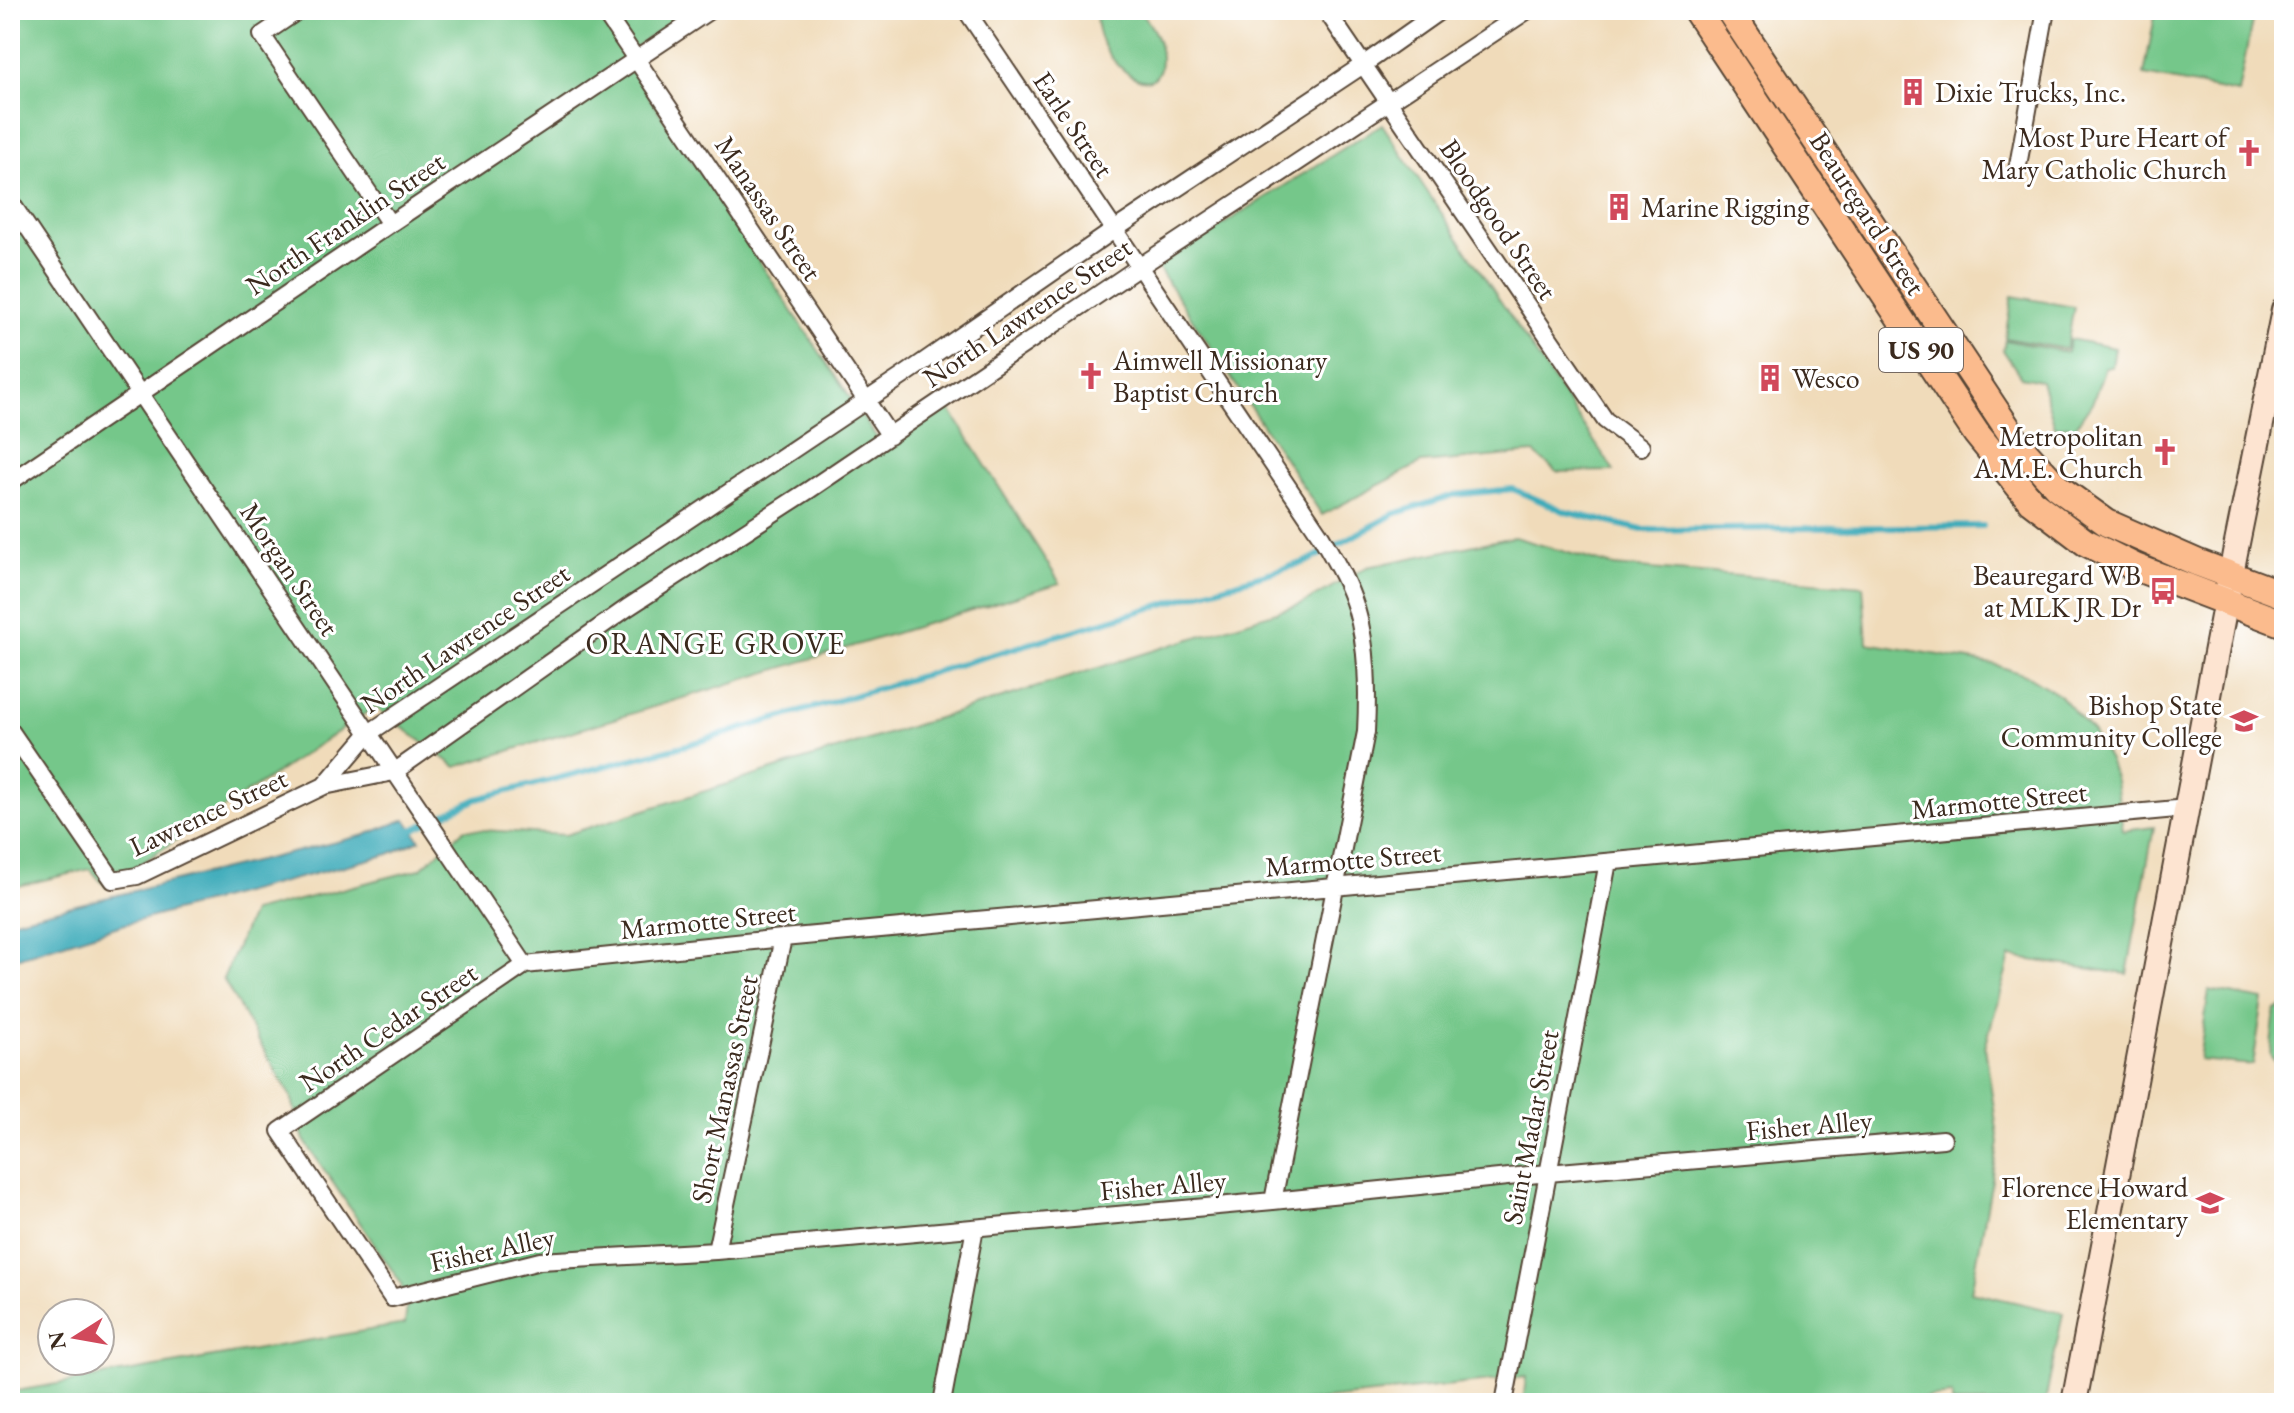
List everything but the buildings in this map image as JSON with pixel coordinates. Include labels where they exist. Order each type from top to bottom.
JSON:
[{"type":"main road","name":"Beauregard Street","points":[[1696,10],[1976,433],[2031,501],[2085,542],[2135,567],[2226,602]]},
{"type":"main road","name":"Beauregard Street","points":[[1729,10],[2018,444],[2057,487],[2107,523],[2231,576]]},
{"type":"main road","points":[[2074,1403],[2283,317]]},
{"type":"main road","name":"US 90","points":[[2231,576],[2284,595]]},
{"type":"main road","name":"US 90","points":[[2226,602],[2284,624]]},
{"type":"street","points":[[299,10],[262,35],[390,224]]},
{"type":"street","name":"Manassas Street","points":[[603,10],[890,436]]},
{"type":"street","name":"North Franklin Street","points":[[10,482],[710,10]]},
{"type":"street","name":"Earle Street","points":[[966,10],[1321,536],[1339,567],[1356,609],[1366,658],[1366,732],[1273,1201]]},
{"type":"street","name":"Bloodgood Street","points":[[1326,10],[1605,420],[1641,447]]},
{"type":"street","name":"North Lawrence Street","points":[[324,786],[369,733],[1441,10]]},
{"type":"street","name":"North Lawrence Street","points":[[324,786],[394,772],[627,608],[1528,10]]},
{"type":"street","points":[[2017,171],[2046,10]]},
{"type":"street","name":"Morgan Street","points":[[10,201],[525,965]]},
{"type":"street","name":"Lawrence Street","points":[[13,740],[113,880],[137,876],[324,786]]},
{"type":"street","name":"Marmotte Street","points":[[525,965],[783,938],[2187,808]]},
{"type":"street","name":"Saint Madar Street","points":[[1504,1403],[1608,862]]},
{"type":"street","name":"Short Manassas Street","points":[[716,1251],[783,938]]},
{"type":"street","name":"North Cedar Street","points":[[392,1298],[280,1131],[525,965]]},
{"type":"street","name":"Fisher Alley","points":[[392,1298],[540,1261],[716,1251],[1943,1139]]},
{"type":"street","points":[[942,1403],[975,1228]]},
{"type":"green space","points":[[10,10],[690,10],[622,56],[883,447],[947,405],[1060,583],[456,767],[375,707],[106,887],[90,869],[10,888]]},
{"type":"green space","points":[[1098,10],[1138,10],[1143,15],[1155,32],[1159,45],[1161,59],[1158,74],[1149,80],[1137,79],[1112,59],[1097,27]]},
{"type":"green space","points":[[2156,10],[2219,10],[2253,16],[2238,93],[2144,75]]},
{"type":"green space","points":[[1382,124],[1614,471],[1557,472],[1534,453],[1421,463],[1322,515],[1157,266]]},
{"type":"green space","points":[[2012,296],[2074,307],[2066,349],[2005,338]]},
{"type":"green space","points":[[2070,339],[2115,348],[2112,367],[2105,367],[2093,401],[2073,430],[2069,426],[2055,427],[2041,381],[2021,377],[2003,350],[2005,340],[2067,352]]},
{"type":"green space","points":[[1514,537],[1613,566],[1863,586],[1867,643],[1993,664],[2028,676],[2059,695],[2092,731],[2109,760],[2116,781],[2123,831],[2154,827],[2127,974],[2010,957],[1985,1047],[1999,1143],[1971,1292],[2063,1313],[2045,1403],[1952,1403],[1952,1395],[1878,1403],[1523,1403],[1526,1377],[1291,1403],[10,1403],[10,1392],[97,1377],[116,1377],[116,1374],[405,1324],[407,1304],[400,1282],[304,1140],[291,1097],[223,979],[252,912],[420,869],[465,829],[565,835],[1302,604],[1367,567]]},
{"type":"green space","points":[[2209,990],[2263,1000],[2253,1065],[2199,1060]]},
{"type":"green space","points":[[2284,1006],[2284,1074],[2270,1055],[2275,1010]]},
{"type":"water","points":[[406,819],[420,840],[389,854],[122,925],[10,960],[10,921],[365,835]]},
{"type":"waterway","points":[[406,833],[477,799],[687,745],[1306,562],[1394,514],[1454,495],[1513,489],[1566,512],[1642,530],[1983,526]]},
{"type":"place","name":"Dixie Trucks, Inc.","points":[[1913,92]]},
{"type":"place","name":"Most Pure Heart of Mary Catholic Church","points":[[2249,153]]},
{"type":"place","name":"Marine Rigging","points":[[1619,207]]},
{"type":"place","name":"Aimwell Missionary Baptist Church","points":[[1091,376]]},
{"type":"place","name":"Wesco","points":[[1770,378]]},
{"type":"place","name":"Metropolitan A.M.E. Church","points":[[2165,452]]},
{"type":"place","name":"Beauregard WB at MLK JR Dr","points":[[2163,591]]},
{"type":"place","name":"Bishop State Community College","points":[[2244,721]]},
{"type":"place","name":"Florence Howard Elementary","points":[[2210,1203]]},
{"type":"district","name":"ORANGE GROVE","points":[[716,644]]}]
